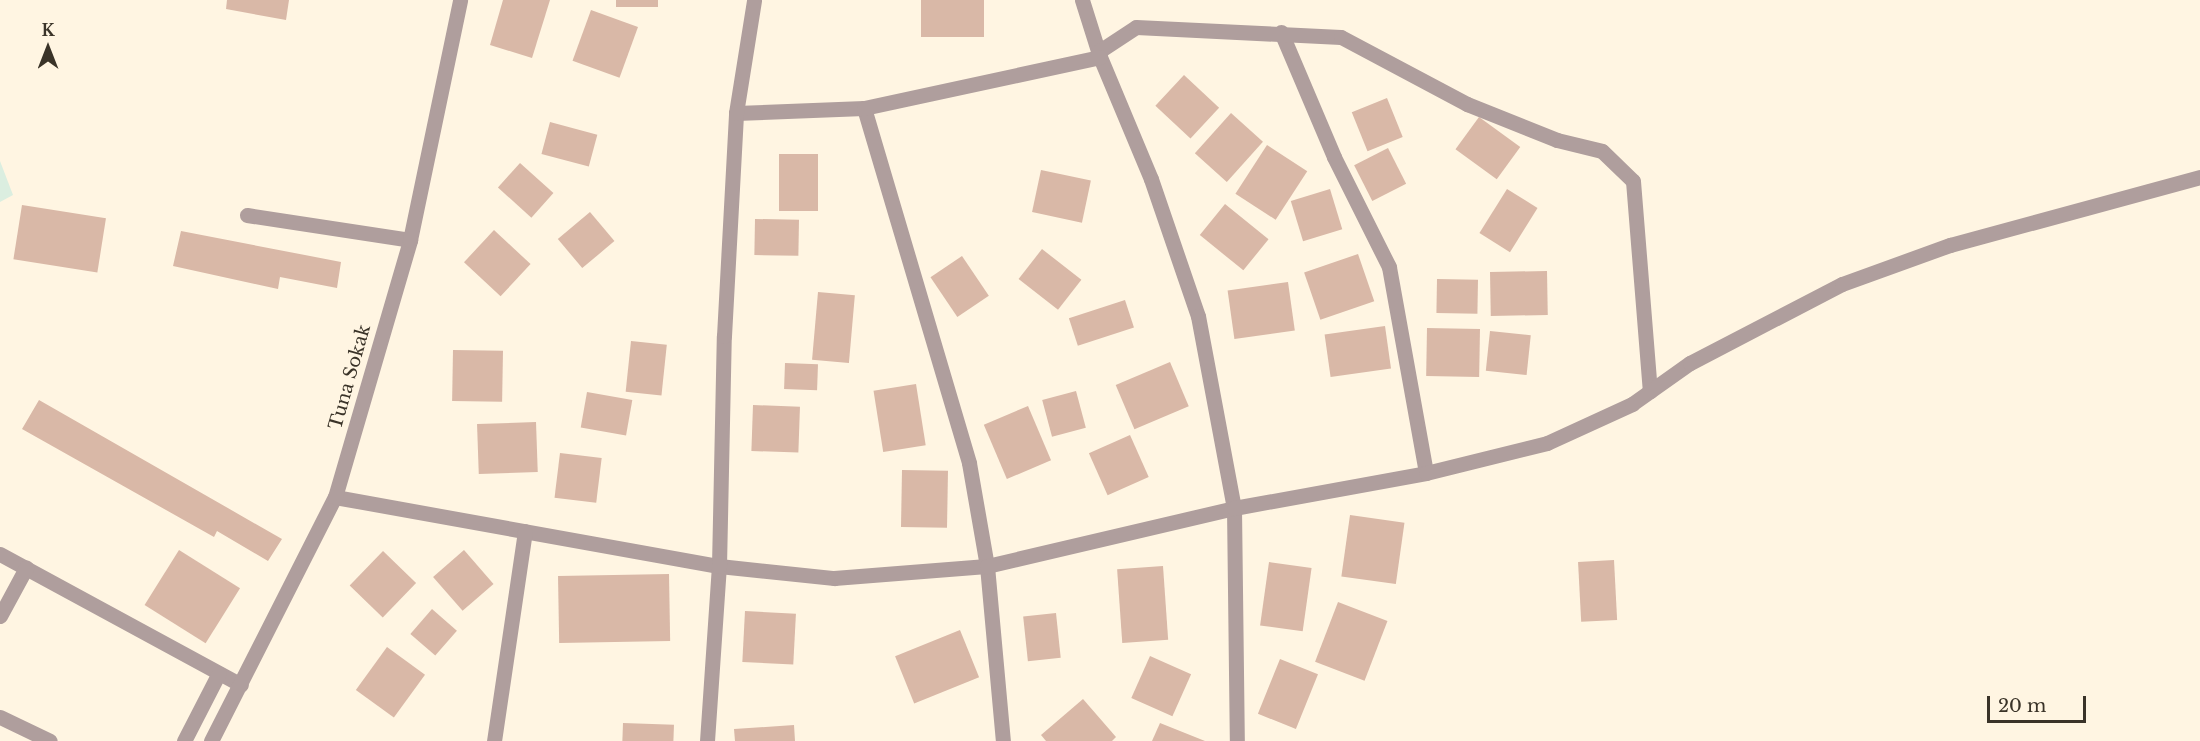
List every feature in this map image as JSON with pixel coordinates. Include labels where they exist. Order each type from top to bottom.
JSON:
[{"type":"street","name":"Tuna Sokak","points":[[211,741],[335,497],[410,240],[460,0]]},
{"type":"street","points":[[707,741],[719,566],[724,336],[736,113],[754,0]]},
{"type":"street","points":[[1082,0],[1099,55],[1151,179],[1198,316],[1234,508],[1238,741]]},
{"type":"street","points":[[736,113],[864,108],[1099,55],[1136,27],[1281,32],[1341,37],[1467,104],[1557,140],[1602,151],[1634,181],[1650,391]]},
{"type":"street","points":[[1281,32],[1334,157],[1389,267],[1426,473]]},
{"type":"street","points":[[864,108],[969,463],[987,566],[1003,741]]},
{"type":"street","points":[[335,497],[719,566],[834,578],[987,566],[1234,508],[1426,473],[1547,444],[1632,404],[1690,363],[1842,284],[1950,245],[2200,177]]},
{"type":"street","points":[[247,215],[410,240]]},
{"type":"street","points":[[494,741],[525,531]]},
{"type":"street","points":[[0,554],[241,685]]},
{"type":"street","points":[[0,616],[26,568]]},
{"type":"street","points":[[184,741],[219,673]]},
{"type":"street","points":[[0,717],[50,741]]},
{"type":"green space","points":[[0,161],[13,195],[0,202]]},
{"type":"building","points":[[227,0],[289,0],[286,20],[226,9]]},
{"type":"building","points":[[503,0],[550,0],[532,58],[490,45]]},
{"type":"building","points":[[616,0],[658,0],[658,7],[616,7]]},
{"type":"building","points":[[921,0],[984,0],[984,37],[921,37]]},
{"type":"building","points":[[591,10],[638,27],[620,78],[573,61]]},
{"type":"building","points":[[1184,75],[1219,108],[1190,138],[1155,106]]},
{"type":"building","points":[[1387,98],[1403,137],[1368,151],[1352,112]]},
{"type":"building","points":[[1231,113],[1263,142],[1227,182],[1195,153]]},
{"type":"building","points":[[1479,117],[1520,147],[1497,179],[1455,149]]},
{"type":"building","points":[[550,122],[597,135],[589,167],[541,154]]},
{"type":"building","points":[[1267,145],[1307,171],[1276,220],[1235,194]]},
{"type":"building","points":[[1388,148],[1406,184],[1372,201],[1354,165]]},
{"type":"building","points":[[779,154],[818,154],[818,211],[779,211]]},
{"type":"building","points":[[520,163],[553,193],[531,218],[498,188]]},
{"type":"building","points":[[1041,170],[1091,181],[1082,223],[1032,212]]},
{"type":"building","points":[[1330,189],[1342,229],[1303,241],[1291,201]]},
{"type":"building","points":[[1507,189],[1538,208],[1510,252],[1479,233]]},
{"type":"building","points":[[1225,204],[1269,239],[1243,270],[1200,235]]},
{"type":"building","points":[[22,205],[106,218],[97,273],[13,259]]},
{"type":"building","points":[[590,212],[614,241],[582,268],[558,239]]},
{"type":"building","points":[[755,219],[799,220],[798,256],[754,255]]},
{"type":"building","points":[[494,230],[531,264],[501,296],[464,262]]},
{"type":"building","points":[[181,231],[341,262],[337,288],[280,277],[278,289],[173,266]]},
{"type":"building","points":[[1042,249],[1081,280],[1058,310],[1019,279]]},
{"type":"building","points":[[1358,254],[1374,301],[1320,320],[1304,273]]},
{"type":"building","points":[[962,256],[989,296],[957,317],[930,277]]},
{"type":"building","points":[[1547,271],[1548,315],[1491,316],[1490,272]]},
{"type":"building","points":[[1437,279],[1478,280],[1477,314],[1436,313]]},
{"type":"building","points":[[1288,282],[1295,331],[1234,339],[1228,290]]},
{"type":"building","points":[[818,292],[855,295],[849,363],[812,360]]},
{"type":"building","points":[[1125,300],[1134,328],[1078,346],[1069,318]]},
{"type":"building","points":[[1385,326],[1391,369],[1331,377],[1325,334]]},
{"type":"building","points":[[1427,328],[1480,329],[1479,377],[1426,376]]},
{"type":"building","points":[[1490,331],[1531,335],[1527,375],[1486,371]]},
{"type":"building","points":[[631,341],[667,345],[661,395],[626,392]]},
{"type":"building","points":[[453,350],[503,351],[502,402],[452,401]]},
{"type":"building","points":[[1170,362],[1189,406],[1134,429],[1116,385]]},
{"type":"building","points":[[785,363],[818,364],[817,390],[784,389]]},
{"type":"building","points":[[916,384],[926,445],[883,452],[874,391]]},
{"type":"building","points":[[1076,391],[1086,428],[1052,437],[1042,400]]},
{"type":"building","points":[[587,392],[632,400],[626,435],[581,427]]},
{"type":"building","points":[[39,400],[282,539],[268,561],[217,531],[214,537],[22,429]]},
{"type":"building","points":[[753,405],[800,407],[798,453],[751,451]]},
{"type":"building","points":[[1028,406],[1051,460],[1007,479],[984,425]]},
{"type":"building","points":[[536,422],[538,472],[479,474],[477,424]]},
{"type":"building","points":[[1130,435],[1149,477],[1108,495],[1089,453]]},
{"type":"building","points":[[560,453],[602,458],[596,503],[555,498]]},
{"type":"building","points":[[902,470],[948,471],[947,528],[901,527]]},
{"type":"building","points":[[1350,515],[1404,523],[1396,584],[1341,576]]},
{"type":"building","points":[[179,550],[240,588],[206,643],[145,605]]},
{"type":"building","points":[[464,550],[494,584],[463,611],[433,577]]},
{"type":"building","points":[[383,551],[416,583],[383,617],[350,586]]},
{"type":"building","points":[[1614,560],[1617,620],[1581,622],[1578,562]]},
{"type":"building","points":[[1269,562],[1312,568],[1303,631],[1260,625]]},
{"type":"building","points":[[1163,566],[1168,640],[1122,643],[1117,569]]},
{"type":"building","points":[[669,574],[670,641],[559,643],[558,576]]},
{"type":"building","points":[[1338,602],[1387,621],[1365,681],[1315,662]]},
{"type":"building","points":[[432,609],[457,631],[435,656],[410,634]]},
{"type":"building","points":[[745,611],[796,614],[793,665],[742,662]]},
{"type":"building","points":[[1056,613],[1061,658],[1028,661],[1023,616]]},
{"type":"building","points":[[960,630],[979,677],[914,704],[895,656]]},
{"type":"building","points":[[387,647],[425,675],[394,718],[356,690]]},
{"type":"building","points":[[1150,656],[1191,674],[1172,716],[1131,698]]},
{"type":"building","points":[[1280,659],[1318,674],[1296,729],[1258,714]]},
{"type":"building","points":[[1083,699],[1116,737],[1112,741],[1046,741],[1041,735]]},
{"type":"building","points":[[623,723],[674,725],[673,741],[622,741]]},
{"type":"building","points":[[1160,723],[1205,741],[1152,741]]},
{"type":"building","points":[[794,725],[795,741],[735,741],[734,729]]}]
